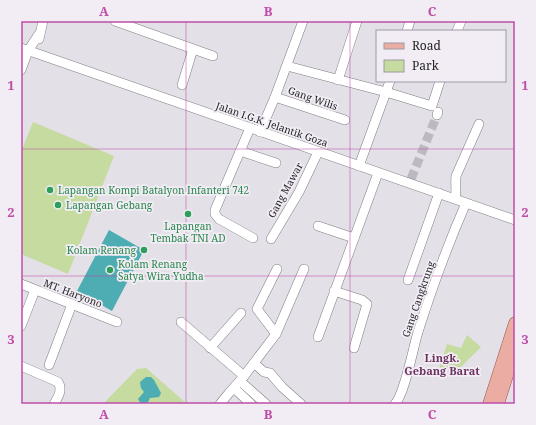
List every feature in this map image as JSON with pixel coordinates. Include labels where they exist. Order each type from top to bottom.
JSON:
[{"type":"main road","points":[[498,404],[501,380],[515,323]]},
{"type":"main road","points":[[489,404],[515,350]]},
{"type":"street","points":[[21,70],[29,51],[39,34],[43,21]]},
{"type":"street","points":[[115,21],[213,56]]},
{"type":"street","points":[[260,132],[275,97],[303,21]]},
{"type":"street","points":[[338,80],[357,21]]},
{"type":"street","points":[[182,85],[194,49]]},
{"type":"street","name":"Jalan I.G.K. Jelantik Goza","points":[[29,51],[378,173],[411,181],[439,193],[515,220]]},
{"type":"street","points":[[287,66],[386,92],[432,106],[440,82]]},
{"type":"street","points":[[359,166],[390,82]]},
{"type":"street","name":"Gang Wilis","points":[[275,97],[345,120]]},
{"type":"street","points":[[455,199],[457,190],[456,176],[479,124]]},
{"type":"street","points":[[250,128],[215,210],[215,214],[219,219],[253,238]]},
{"type":"street","points":[[240,151],[276,163]]},
{"type":"street","name":"Gang Mawar","points":[[271,239],[299,192],[318,152]]},
{"type":"street","points":[[318,337],[378,173]]},
{"type":"street","points":[[408,280],[439,193]]},
{"type":"street","name":"Gang Cangkrung","points":[[398,400],[434,284],[466,203]]},
{"type":"street","points":[[318,226],[354,238]]},
{"type":"street","points":[[220,404],[242,379],[273,338],[304,268]]},
{"type":"street","points":[[273,338],[257,310],[277,269]]},
{"type":"street","name":"MT. Haryono","points":[[21,284],[117,322]]},
{"type":"street","points":[[21,326],[35,290]]},
{"type":"street","points":[[334,291],[362,300],[366,304],[354,348]]},
{"type":"street","points":[[49,365],[72,304]]},
{"type":"street","points":[[210,348],[240,313]]},
{"type":"street","points":[[181,322],[210,348],[266,404]]},
{"type":"street","points":[[254,363],[264,372],[270,373],[282,387],[301,404]]},
{"type":"street","points":[[21,366],[58,382],[61,387],[54,404]]},
{"type":"street","points":[[234,388],[251,404]]},
{"type":"green space","name":"Lapangan Gebang","points":[[33,122],[114,156],[68,274],[21,254],[21,152]]},
{"type":"green space","points":[[467,335],[481,347],[459,369],[439,369],[447,344],[461,348]]},
{"type":"green space","points":[[146,368],[187,404],[103,404],[137,369]]},
{"type":"water","name":"Kolam Renang Satya Wira Yudha","points":[[109,230],[144,250],[112,311],[77,291]]},
{"type":"water","points":[[146,377],[151,377],[154,380],[161,393],[159,397],[150,398],[147,404],[141,404],[138,399],[144,392],[141,388],[140,382]]},
{"type":"tunnel","points":[[411,179],[437,115]]},
{"type":"place","name":"Lapangan Kompi Batalyon Infanteri 742","points":[[50,190]]},
{"type":"place","name":"Lapangan Gebang","points":[[58,205]]},
{"type":"place","name":"Lapangan Tembak TNI AD","points":[[188,214]]},
{"type":"place","name":"Kolam Renang","points":[[144,250]]},
{"type":"place","name":"Kolam Renang Satya Wira Yudha","points":[[110,270]]},
{"type":"district","name":"Lingk. Gebang Barat","points":[[442,364]]}]
